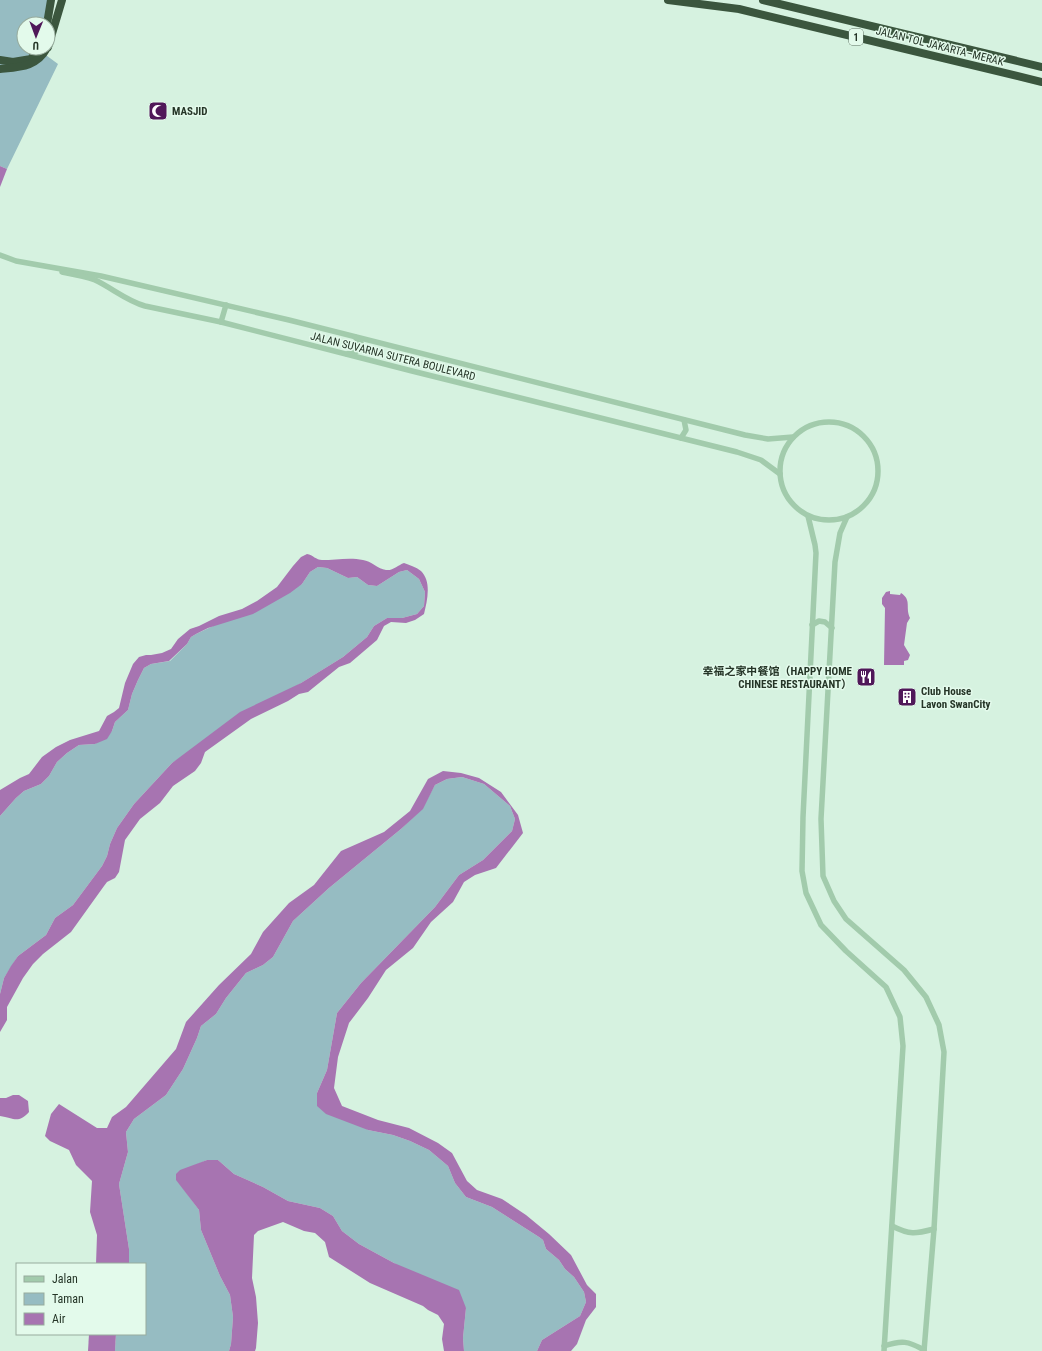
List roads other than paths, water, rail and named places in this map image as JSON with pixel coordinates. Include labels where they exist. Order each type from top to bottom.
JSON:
[{"type":"highway","points":[[48,16],[51,0]]},
{"type":"highway","points":[[56,20],[62,0]]},
{"type":"highway","name":"JALAN TOL JAKARTA–MERAK","points":[[668,0],[740,9],[1042,82]]},
{"type":"highway","name":"JALAN TOL JAKARTA–MERAK","points":[[763,0],[1042,68]]},
{"type":"highway","points":[[0,60],[13,62],[30,59],[32,56]]},
{"type":"highway","points":[[0,69],[28,66],[36,62],[43,56]]},
{"type":"street","name":"JALAN SUVARNA SUTERA BOULEVARD","points":[[1,258],[101,276],[226,305],[684,420],[768,439],[793,437]]},
{"type":"street","name":"JALAN SUVARNA SUTERA BOULEVARD","points":[[1,258],[94,280],[137,304],[221,322],[751,456],[771,466],[780,474]]},
{"type":"street","points":[[221,322],[226,305]]},
{"type":"street","points":[[346,354],[355,352],[362,348],[361,343],[355,337]]},
{"type":"street","points":[[681,438],[686,430],[684,420]]},
{"type":"street","points":[[829,422],[849,426],[858,431],[872,446],[879,465],[877,486],[874,494],[867,504],[858,512],[847,517],[827,520],[808,516],[797,509],[788,499],[782,487],[780,474],[780,464],[783,454],[793,437],[810,426],[829,422]]},
{"type":"street","points":[[808,516],[816,551],[803,817],[802,871],[806,893],[821,924],[846,951],[886,987],[900,1017],[904,1046],[884,1349]]},
{"type":"street","points":[[847,517],[840,533],[837,546],[821,819],[823,876],[834,901],[846,919],[904,970],[926,997],[939,1025],[944,1052],[934,1229],[924,1351],[912,1343],[905,1342],[897,1342],[884,1349]]},
{"type":"street","points":[[812,625],[819,622],[825,622],[832,628]]},
{"type":"street","points":[[892,1226],[904,1232],[918,1234],[934,1229]]},
{"type":"water","points":[[0,166],[7,169],[0,187]]},
{"type":"water","points":[[307,554],[320,560],[363,560],[386,570],[393,569],[404,563],[417,568],[424,575],[428,586],[424,614],[415,620],[406,623],[391,622],[384,626],[377,640],[350,663],[339,667],[308,692],[299,694],[251,719],[205,752],[201,763],[195,771],[173,786],[160,803],[140,819],[125,840],[119,872],[115,878],[107,882],[71,932],[43,954],[33,964],[23,978],[7,1007],[7,1020],[0,1032],[0,994],[4,978],[11,966],[18,956],[46,935],[55,918],[73,905],[102,866],[117,828],[134,804],[172,763],[240,712],[301,683],[343,657],[367,637],[374,626],[387,618],[402,618],[417,614],[424,606],[425,592],[419,579],[407,570],[399,572],[377,586],[368,585],[357,577],[348,578],[327,568],[318,567],[310,572],[302,584],[290,593],[253,614],[208,628],[196,634],[191,637],[187,644],[169,661],[151,664],[144,668],[132,694],[128,710],[115,722],[107,739],[95,744],[79,745],[67,753],[57,762],[49,776],[41,784],[24,791],[0,816],[0,790],[29,774],[42,757],[56,747],[70,740],[99,731],[107,716],[119,708],[125,683],[133,664],[139,657],[162,653],[171,649],[178,639],[190,629],[219,616],[242,609],[257,601],[277,587],[301,557]]},
{"type":"water","points":[[890,591],[890,594],[900,595],[901,593],[907,601],[910,618],[907,623],[904,645],[910,655],[908,660],[904,661],[904,665],[884,665],[885,608],[882,604],[882,598],[886,592]]},
{"type":"water","points":[[443,771],[461,773],[479,778],[501,792],[518,815],[523,833],[496,868],[475,875],[464,882],[453,902],[431,922],[413,948],[386,970],[368,998],[349,1023],[338,1057],[334,1088],[342,1106],[378,1120],[409,1128],[438,1143],[452,1153],[467,1181],[477,1190],[502,1199],[526,1215],[571,1255],[587,1285],[596,1294],[596,1307],[586,1320],[577,1344],[571,1351],[537,1351],[542,1340],[580,1316],[586,1302],[584,1292],[574,1277],[565,1269],[559,1260],[546,1249],[543,1240],[492,1207],[466,1197],[455,1183],[448,1166],[429,1150],[393,1135],[368,1130],[326,1114],[317,1106],[317,1093],[327,1070],[337,1013],[361,983],[435,907],[459,875],[483,860],[512,831],[515,819],[510,806],[484,784],[462,777],[447,779],[435,785],[423,809],[329,888],[293,921],[273,957],[263,965],[246,973],[226,998],[216,1014],[201,1026],[183,1069],[166,1095],[134,1119],[126,1132],[128,1152],[119,1184],[129,1249],[129,1263],[96,1263],[97,1235],[90,1212],[92,1181],[76,1165],[69,1150],[50,1141],[45,1136],[51,1114],[59,1104],[97,1128],[107,1128],[112,1117],[126,1107],[176,1049],[186,1022],[219,985],[251,954],[263,932],[289,903],[314,885],[341,851],[384,832],[410,811],[428,779]]},
{"type":"water","points":[[13,1095],[19,1095],[28,1101],[29,1112],[19,1119],[0,1116],[0,1098],[6,1098]]},
{"type":"water","points":[[207,1160],[218,1160],[234,1174],[263,1187],[288,1201],[320,1208],[333,1216],[342,1231],[359,1244],[394,1263],[459,1290],[466,1308],[463,1338],[464,1351],[444,1351],[442,1339],[444,1324],[438,1315],[423,1306],[370,1283],[329,1257],[325,1242],[315,1233],[304,1231],[283,1222],[258,1231],[254,1235],[252,1278],[256,1297],[258,1323],[255,1351],[229,1351],[233,1317],[230,1295],[220,1276],[201,1230],[199,1210],[176,1180],[176,1174],[180,1170]]},
{"type":"water","points":[[89,1335],[116,1335],[115,1351],[88,1351]]},
{"type":"place","name":"MASJID","points":[[158,111]]},
{"type":"place","name":"幸福之家中餐馆（HAPPY HOME CHINESE RESTAURANT）","points":[[866,677]]},
{"type":"place","name":"Club House Lavon SwanCity","points":[[907,697]]}]
